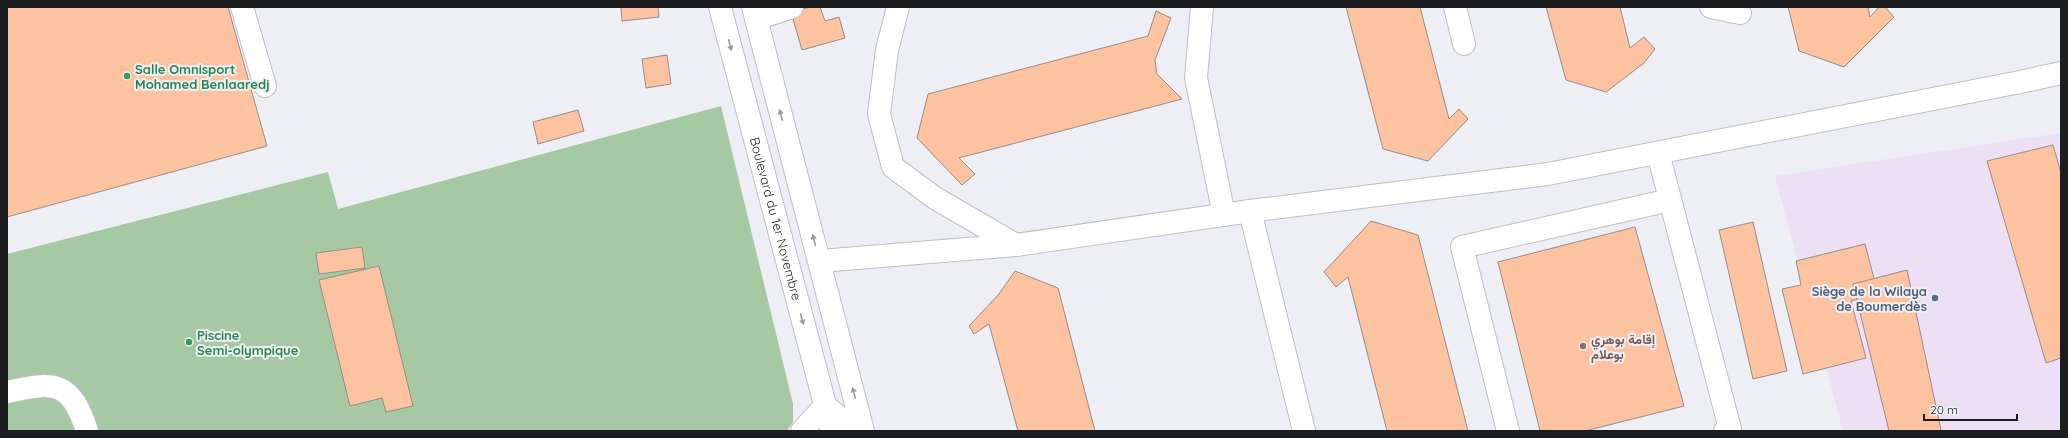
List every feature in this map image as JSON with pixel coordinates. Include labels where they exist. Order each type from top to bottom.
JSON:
[{"type":"main road","points":[[242,7],[266,86]]},
{"type":"main road","name":"Boulevard du 1er Novembre","points":[[720,7],[832,431]]},
{"type":"main road","points":[[792,7],[754,13],[820,261],[863,431]]},
{"type":"main road","points":[[898,7],[888,50],[879,114],[893,167],[935,198],[1016,245]]},
{"type":"main road","points":[[1202,7],[1196,78],[1224,215]]},
{"type":"main road","points":[[1455,7],[1464,44]]},
{"type":"main road","points":[[1711,7],[1740,13]]},
{"type":"main road","points":[[820,261],[1016,245],[1250,211],[1548,174],[2061,73]]},
{"type":"main road","points":[[1658,153],[1730,429],[1725,431]]},
{"type":"main road","points":[[1508,431],[1462,247],[1670,200]]},
{"type":"main road","points":[[1250,211],[1304,431]]},
{"type":"main road","points":[[7,392],[34,386],[51,386],[70,394],[82,413],[87,431]]},
{"type":"main road","points":[[802,431],[825,406],[857,431]]},
{"type":"shaded area","name":"Siège de la Wilaya de Boumerdès","points":[[2061,133],[2061,431],[1843,431],[1775,176]]},
{"type":"green space","points":[[721,106],[793,404],[793,422],[787,431],[7,431],[7,254],[328,172],[338,209]]},
{"type":"building","name":"Salle Omnisport Mohamed Benlaaredj","points":[[7,7],[228,7],[267,146],[7,217]]},
{"type":"building","points":[[621,7],[658,7],[659,17],[622,21]]},
{"type":"building","points":[[810,7],[820,7],[825,21],[839,17],[845,38],[802,50],[791,12]]},
{"type":"building","points":[[1346,7],[1420,7],[1449,119],[1459,109],[1468,119],[1428,161],[1383,149]]},
{"type":"building","points":[[1546,7],[1620,7],[1630,48],[1644,37],[1655,49],[1644,63],[1606,92],[1566,80]]},
{"type":"building","points":[[1788,7],[1868,7],[1870,17],[1879,7],[1885,7],[1894,17],[1844,67],[1799,51]]},
{"type":"building","points":[[1156,11],[1171,18],[1155,60],[1157,74],[1182,99],[959,158],[975,174],[962,185],[917,138],[928,94],[1148,36]]},
{"type":"building","points":[[667,55],[671,84],[646,88],[642,59]]},
{"type":"building","points":[[578,110],[584,131],[538,144],[533,122]]},
{"type":"building","points":[[2053,145],[2061,173],[2061,358],[2046,363],[1987,161]]},
{"type":"building","points":[[1371,221],[1418,235],[1468,431],[1387,431],[1348,277],[1336,287],[1324,272]]},
{"type":"building","points":[[1753,222],[1787,371],[1753,379],[1719,230]]},
{"type":"building","points":[[1635,227],[1684,406],[1585,431],[1540,431],[1498,262]]},
{"type":"building","points":[[1865,244],[1878,294],[1851,301],[1866,358],[1803,374],[1782,289],[1801,285],[1796,261]]},
{"type":"building","points":[[362,247],[365,268],[319,274],[316,253]]},
{"type":"building","points":[[379,266],[413,406],[386,412],[382,398],[350,406],[319,280]]},
{"type":"building","points":[[1907,270],[1941,430],[1938,431],[1889,431],[1853,284]]},
{"type":"building","points":[[1015,271],[1058,288],[1095,431],[1018,431],[989,324],[974,334],[969,326],[999,294]]},
{"type":"place","name":"Salle Omnisport Mohamed Benlaaredj","points":[[127,76]]},
{"type":"place","name":"Siège de la Wilaya de Boumerdès","points":[[1935,298]]},
{"type":"place","name":"Piscine Semi-olympique","points":[[189,342]]},
{"type":"place","name":"إقامة بوهري بوعلام","points":[[1583,346]]}]
